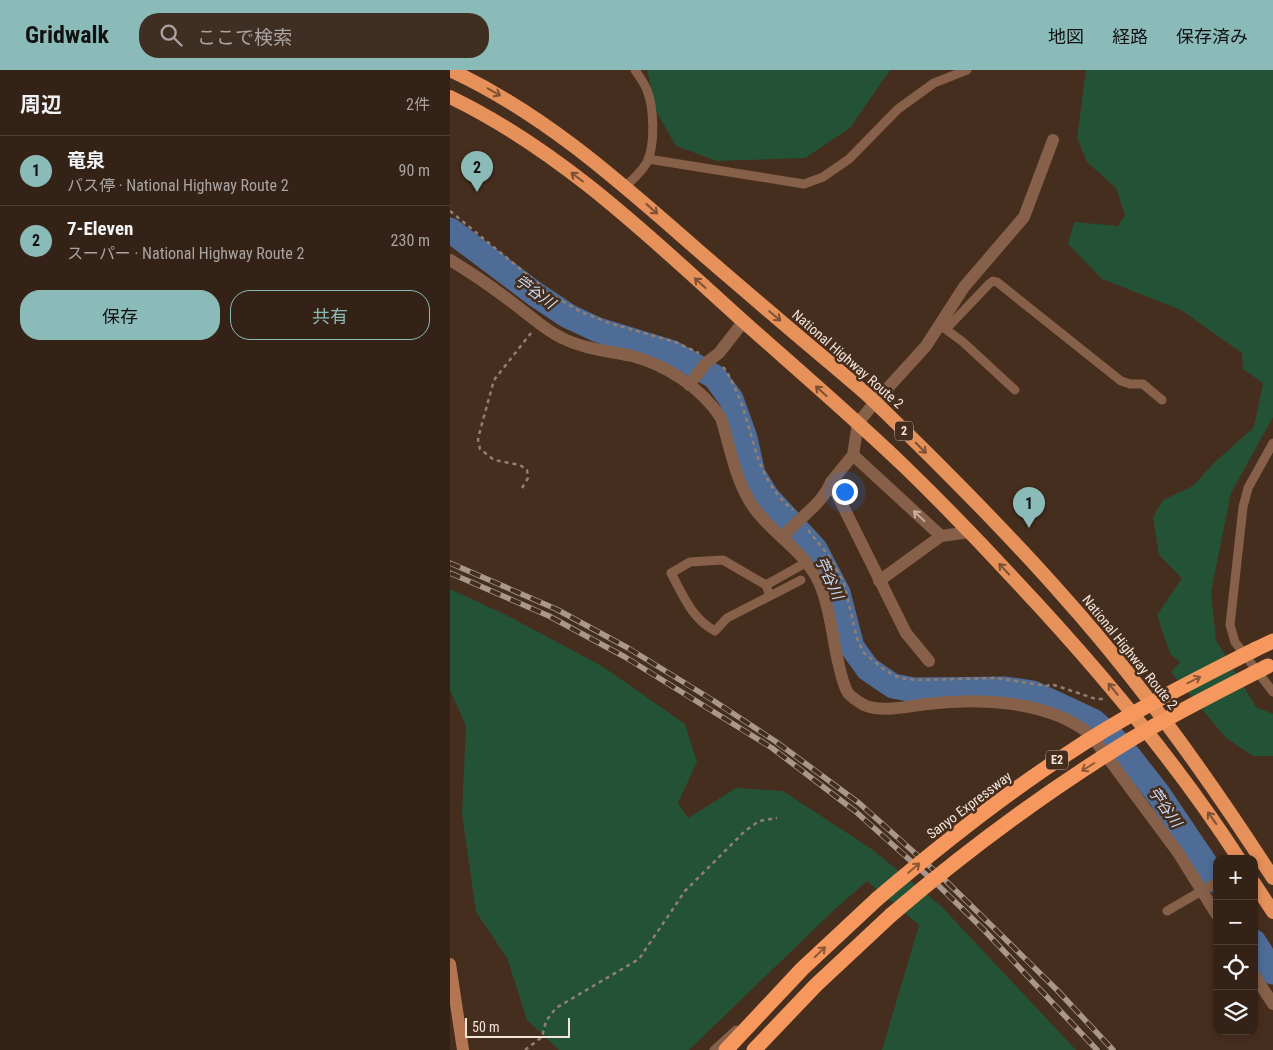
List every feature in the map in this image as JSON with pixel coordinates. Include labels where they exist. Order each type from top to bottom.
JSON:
[{"type":"highway","name":"National Highway Route 2","points":[[450,70],[484,87],[549,126],[626,187],[875,402],[970,497],[1065,598],[1185,747],[1229,809],[1273,878]]},
{"type":"highway","name":"2","points":[[450,97],[517,133],[564,167],[646,234],[904,466],[970,532],[1054,621],[1114,691],[1168,757],[1236,855]]},
{"type":"highway","name":"Sanyo Expressway","points":[[726,1050],[802,969],[877,899],[963,828],[1013,790],[1121,721],[1186,684],[1273,641]]},
{"type":"highway","name":"E2","points":[[754,1050],[816,985],[891,915],[978,843],[1075,775],[1132,739],[1199,701],[1270,665]]},
{"type":"highway","points":[[1258,889],[1273,912]]},
{"type":"main road","points":[[450,964],[463,1050]]},
{"type":"street","points":[[783,536],[827,491],[831,482],[853,455],[858,424],[875,402],[926,346],[941,327],[964,287],[1024,217],[1053,140]]},
{"type":"street","points":[[450,260],[539,324],[562,338],[579,345],[634,357],[653,364],[691,382],[714,406],[721,418],[746,496],[757,512],[783,536],[813,569],[821,587],[841,674],[849,695],[864,705],[884,709],[947,702],[977,701],[1014,705],[1064,717],[1079,725],[1090,735],[1179,854],[1204,890],[1213,907]]},
{"type":"street","points":[[691,382],[708,361],[719,353],[744,322]]},
{"type":"street","points":[[853,455],[941,536]]},
{"type":"street","points":[[831,482],[906,633],[929,661]]},
{"type":"street","points":[[879,581],[941,536],[970,532]]},
{"type":"street","points":[[1258,981],[1273,1004]]},
{"type":"lane","points":[[626,187],[644,167],[648,159],[653,114],[647,90],[635,70]]},
{"type":"lane","points":[[648,159],[804,184],[823,177],[849,159],[898,109],[934,83],[967,70]]},
{"type":"lane","points":[[941,327],[950,325],[989,284],[993,281],[997,282],[1120,382],[1143,384],[1162,400]]},
{"type":"lane","points":[[941,327],[963,342],[1015,390]]},
{"type":"lane","points":[[1273,443],[1248,488],[1243,507],[1230,625],[1235,642],[1273,692]]},
{"type":"lane","points":[[770,596],[766,585],[723,560],[690,562],[671,573],[694,614],[703,625],[714,631],[727,618],[770,596],[801,580]]},
{"type":"lane","points":[[766,585],[806,562]]},
{"type":"lane","points":[[1167,911],[1213,884]]},
{"type":"lane","points":[[714,1050],[802,969]]},
{"type":"lane","points":[[765,1050],[816,985]]},
{"type":"path","points":[[450,210],[552,295],[581,312],[609,323],[675,342],[727,372],[743,408],[756,454],[769,484],[779,498],[801,519],[829,556],[844,583],[856,638],[864,652],[886,672],[900,678],[917,680],[996,678],[1047,686],[1051,684],[1096,699],[1103,699],[1114,691]]},
{"type":"path","points":[[522,488],[528,478],[527,470],[520,466],[494,460],[480,449],[478,440],[494,380],[539,324]]},
{"type":"path","points":[[525,1050],[542,1037],[546,1021],[556,1008],[639,959],[686,891],[745,831],[759,822],[777,818]]},
{"type":"green space","points":[[647,70],[890,70],[850,128],[805,158],[717,161],[676,146],[656,111]]},
{"type":"green space","points":[[1086,70],[1273,70],[1273,417],[1231,493],[1211,592],[1216,640],[1256,707],[1273,714],[1273,756],[1253,756],[1226,738],[1171,672],[1180,662],[1170,654],[1157,615],[1182,578],[1159,555],[1153,517],[1163,500],[1193,486],[1214,463],[1254,427],[1263,383],[1243,369],[1242,353],[1181,310],[1102,279],[1068,244],[1074,222],[1118,226],[1125,215],[1116,188],[1087,162],[1077,138]]},
{"type":"green space","points":[[450,589],[506,615],[602,666],[685,724],[697,762],[678,803],[688,818],[736,788],[783,791],[873,850],[941,906],[1076,1050],[882,1050],[919,925],[867,881],[833,911],[689,1050],[559,1050],[527,1020],[507,958],[476,912],[462,813],[466,726],[450,690]]},
{"type":"waterway","name":"苧谷川","points":[[450,230],[535,294],[568,316],[598,330],[673,353],[715,377],[731,399],[745,438],[753,474],[767,497],[815,549],[838,593],[852,647],[868,669],[893,686],[914,690],[1006,689],[1033,693],[1093,721],[1113,738],[1131,759],[1159,795],[1213,875]]},
{"type":"waterway","name":"苧谷川","points":[[1256,945],[1273,972]]},
{"type":"railway","points":[[450,563],[556,609],[628,648],[775,741],[859,803],[946,881],[1057,990],[1113,1050]]},
{"type":"railway","points":[[450,573],[549,616],[625,657],[772,748],[855,811],[940,887],[984,930],[1097,1050]]},
{"type":"place","name":"7-Eleven","points":[[477,192]]},
{"type":"place","name":"竜泉","points":[[1029,528]]}]
